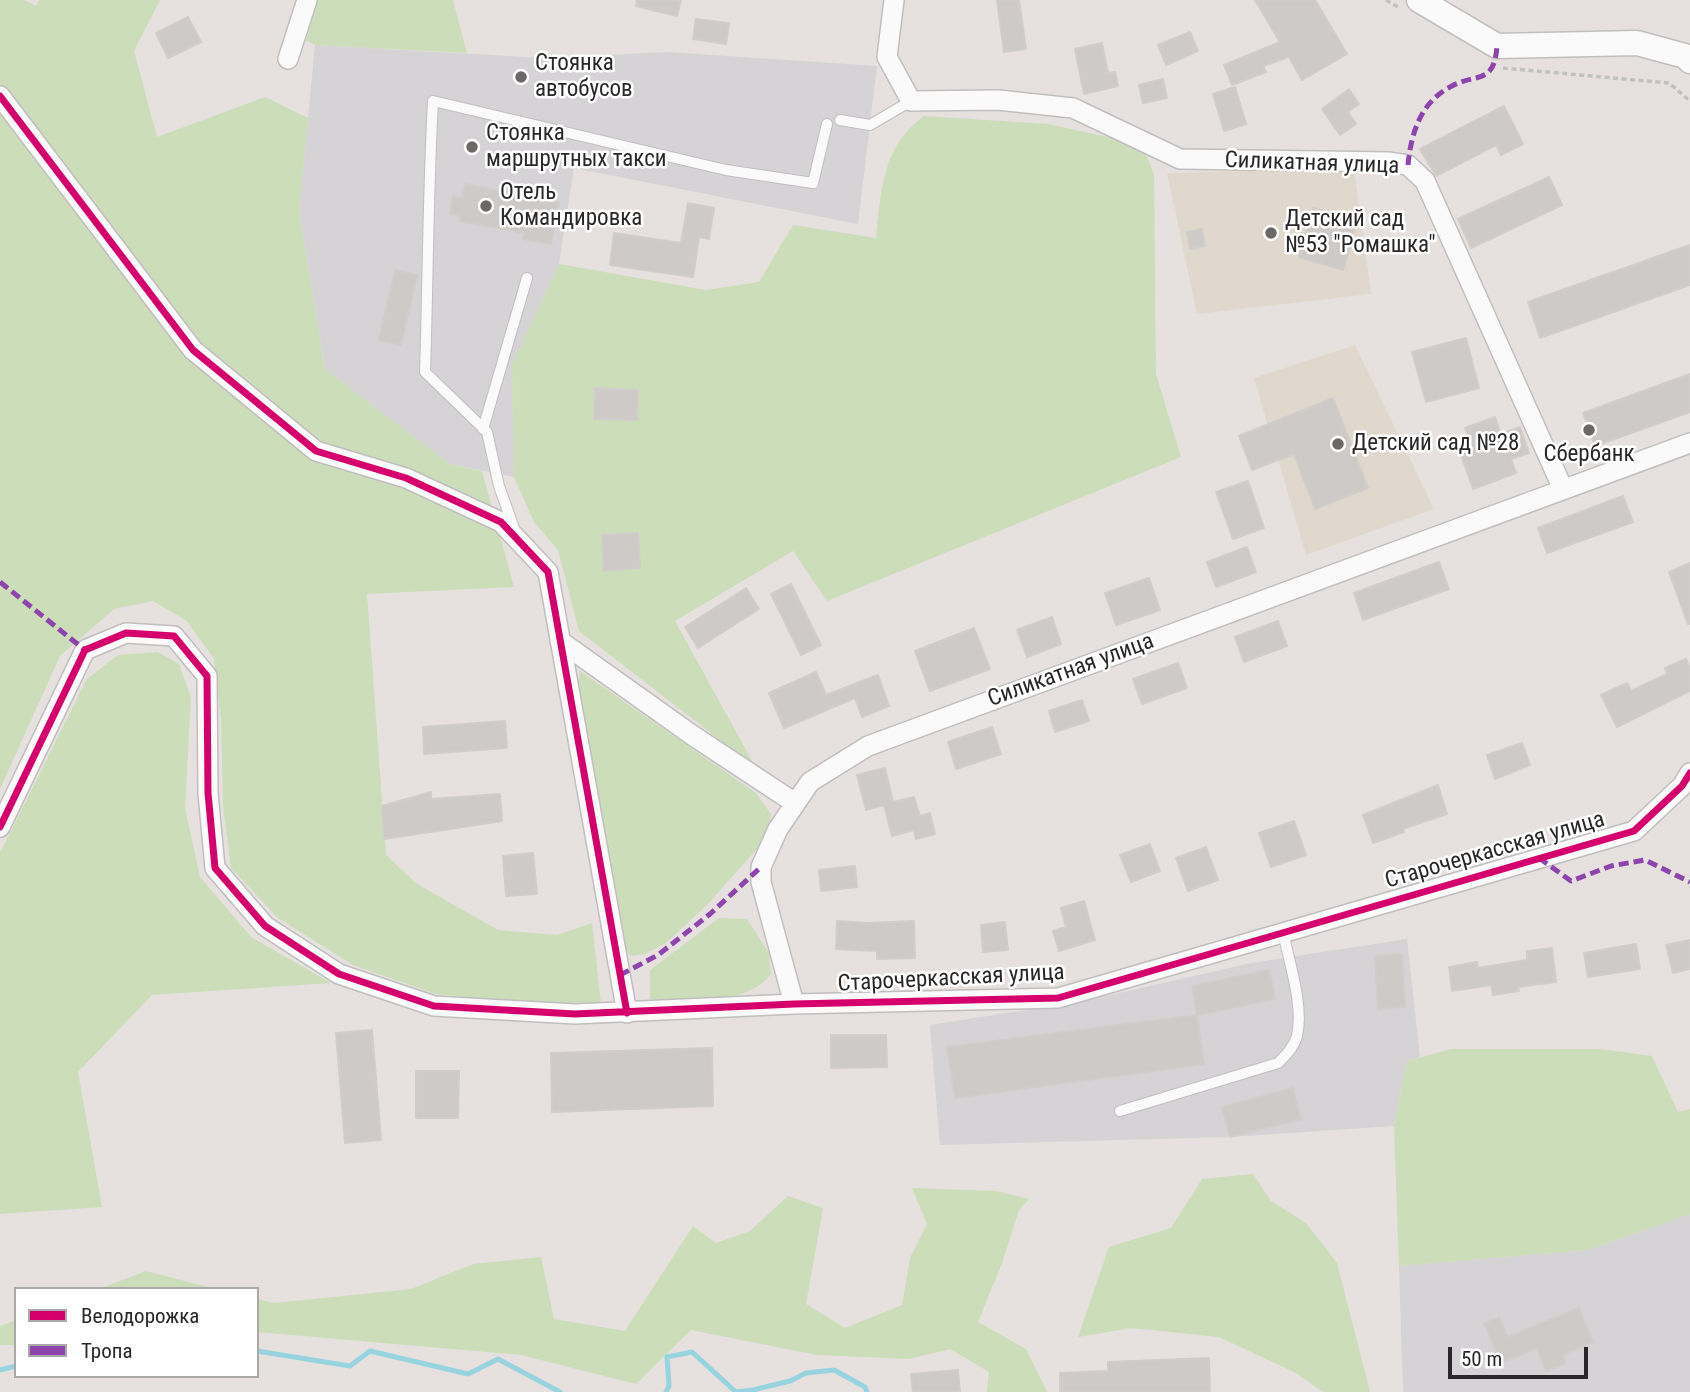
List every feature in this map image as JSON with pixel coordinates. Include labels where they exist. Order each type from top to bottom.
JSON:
[{"type":"street","points":[[288,59],[307,0]]},
{"type":"street","points":[[894,0],[887,57],[911,101]]},
{"type":"street","points":[[1419,0],[1497,46],[1637,43],[1685,56],[1690,61]]},
{"type":"street","points":[[0,96],[193,351],[316,451],[406,478],[501,522],[548,572],[627,1013]]},
{"type":"street","name":"Силикатная улица","points":[[911,101],[998,100],[1073,108],[1180,159],[1388,162],[1408,165],[1425,181],[1563,489]]},
{"type":"street","name":"Силикатная улица","points":[[794,1004],[761,882],[761,867],[778,829],[810,782],[868,746],[1690,443]]},
{"type":"street","name":"Старочеркасская улица","points":[[0,827],[85,650],[126,633],[174,636],[206,676],[208,793],[215,868],[265,926],[339,974],[434,1006],[575,1014],[627,1013],[794,1004],[1058,998],[1634,831],[1682,786],[1690,773]]},
{"type":"street","points":[[560,641],[692,735],[796,803]]},
{"type":"lane","points":[[519,541],[499,486],[486,432],[425,372],[427,201],[433,101],[726,170],[813,183],[827,124]]},
{"type":"lane","points":[[839,120],[870,125],[911,101]]},
{"type":"lane","points":[[483,429],[527,278]]},
{"type":"lane","points":[[1120,1111],[1278,1063],[1289,1052],[1297,1038],[1299,1012],[1283,932]]},
{"type":"shaded area","points":[[315,45],[544,58],[667,52],[877,66],[858,224],[574,168],[559,264],[512,365],[514,477],[449,464],[325,369],[299,211]]},
{"type":"shaded area","name":"Детский сад №53 \"Ромашка\"","points":[[1354,168],[1371,294],[1197,314],[1167,173]]},
{"type":"shaded area","name":"Детский сад №28","points":[[1355,345],[1434,509],[1306,555],[1254,378]]},
{"type":"shaded area","points":[[1407,939],[1420,1057],[1407,1061],[1394,1126],[1230,1137],[940,1145],[930,1025],[1084,1001],[1251,963]]},
{"type":"shaded area","points":[[1690,1214],[1690,1392],[1403,1392],[1399,1266],[1588,1250]]},
{"type":"green space","points":[[0,0],[24,0],[36,6],[39,0],[160,0],[134,51],[157,137],[265,97],[308,118],[299,211],[325,369],[449,464],[482,471],[514,587],[367,594],[386,855],[417,884],[498,930],[557,935],[592,923],[601,1004],[522,1002],[435,994],[353,965],[278,918],[231,868],[223,805],[221,719],[214,659],[187,621],[153,601],[114,609],[60,656],[0,789]]},
{"type":"green space","points":[[318,0],[453,0],[467,53],[315,45],[306,40]]},
{"type":"green space","points":[[924,116],[1048,124],[1117,139],[1146,155],[1154,174],[1156,374],[1181,457],[827,601],[793,551],[675,621],[756,768],[579,631],[558,550],[534,522],[514,477],[512,365],[559,264],[706,290],[759,282],[793,225],[876,238],[882,187],[892,155],[899,141]]},
{"type":"green space","points":[[158,652],[179,664],[191,698],[185,808],[200,877],[251,937],[331,983],[152,995],[78,1072],[102,1207],[0,1214],[0,853],[87,679],[118,655]]},
{"type":"green space","points":[[580,671],[756,793],[771,814],[763,842],[707,905],[666,943],[645,954],[631,956],[623,946],[581,706],[578,682]]},
{"type":"green space","points":[[719,918],[747,919],[769,953],[771,974],[760,985],[732,996],[698,1000],[650,999],[650,970]]},
{"type":"green space","points":[[1451,1049],[1600,1049],[1652,1056],[1678,1112],[1690,1109],[1690,1214],[1588,1250],[1399,1266],[1394,1126],[1407,1061]]},
{"type":"green space","points":[[1253,1174],[1271,1201],[1306,1223],[1337,1263],[1370,1392],[1323,1392],[1296,1373],[1219,1337],[1131,1328],[1078,1337],[1109,1247],[1171,1228],[1202,1179]]},
{"type":"green space","points":[[912,1188],[996,1191],[1029,1199],[1019,1210],[1002,1263],[978,1322],[1026,1349],[1047,1392],[987,1392],[989,1372],[950,1349],[909,1359],[817,1355],[691,1330],[636,1384],[521,1355],[259,1332],[259,1299],[274,1303],[411,1289],[473,1264],[541,1257],[554,1319],[625,1331],[693,1226],[716,1243],[750,1231],[788,1196],[823,1208],[806,1304],[845,1328],[902,1305],[910,1258],[927,1224]]},
{"type":"green space","points":[[146,1271],[208,1287],[104,1287]]},
{"type":"green space","points":[[14,1321],[14,1345],[0,1345],[0,1326]]},
{"type":"building","points":[[637,0],[681,0],[677,16],[636,6]]},
{"type":"building","points":[[997,0],[1019,0],[1026,49],[1004,52]]},
{"type":"building","points":[[1255,0],[1315,0],[1347,54],[1302,80],[1289,57],[1263,66],[1266,72],[1232,85],[1224,65],[1280,42]]},
{"type":"building","points":[[188,17],[201,42],[168,58],[156,33]]},
{"type":"building","points":[[696,19],[729,23],[726,44],[693,39]]},
{"type":"building","points":[[1190,32],[1198,51],[1166,65],[1158,45]]},
{"type":"building","points":[[1102,43],[1108,73],[1115,72],[1118,86],[1084,94],[1075,49]]},
{"type":"building","points":[[1163,79],[1167,98],[1143,103],[1139,85]]},
{"type":"building","points":[[1235,87],[1246,124],[1224,131],[1213,94]]},
{"type":"building","points":[[1349,89],[1359,104],[1348,112],[1356,124],[1340,135],[1322,109]]},
{"type":"building","points":[[1504,106],[1523,144],[1501,155],[1496,145],[1436,176],[1420,149]]},
{"type":"building","points":[[1549,177],[1562,205],[1471,248],[1458,219]]},
{"type":"building","name":"Отель Командировка","points":[[465,184],[559,203],[551,244],[523,239],[524,233],[459,221],[460,216],[450,214],[453,196],[462,198]]},
{"type":"building","points":[[688,203],[714,208],[709,239],[699,237],[693,277],[610,265],[614,233],[681,243]]},
{"type":"building","points":[[1313,208],[1357,221],[1343,270],[1299,257]]},
{"type":"building","points":[[1202,229],[1205,246],[1190,249],[1187,232]]},
{"type":"building","points":[[1690,245],[1690,285],[1540,338],[1528,302]]},
{"type":"building","points":[[395,270],[417,275],[401,345],[379,340]]},
{"type":"building","points":[[1466,338],[1479,388],[1426,402],[1412,352]]},
{"type":"building","points":[[1690,374],[1690,412],[1595,446],[1583,413]]},
{"type":"building","points":[[595,388],[638,390],[637,420],[594,419]]},
{"type":"building","points":[[1333,398],[1368,488],[1315,509],[1294,454],[1252,470],[1239,436]]},
{"type":"building","points":[[1495,417],[1501,434],[1520,427],[1529,453],[1511,459],[1516,473],[1473,489],[1459,449],[1471,445],[1465,428]]},
{"type":"building","points":[[1248,481],[1264,528],[1233,539],[1216,492]]},
{"type":"building","points":[[1623,496],[1633,522],[1547,553],[1538,528]]},
{"type":"building","points":[[638,533],[640,568],[604,571],[602,535]]},
{"type":"building","points":[[1247,547],[1256,572],[1216,587],[1207,562]]},
{"type":"building","points":[[1439,562],[1449,589],[1363,620],[1354,593]]},
{"type":"building","points":[[1690,563],[1690,624],[1688,624],[1669,572]]},
{"type":"building","points":[[1149,578],[1160,610],[1116,625],[1105,593]]},
{"type":"building","points":[[791,584],[821,645],[801,655],[771,594]]},
{"type":"building","points":[[746,588],[759,609],[698,648],[685,627]]},
{"type":"building","points":[[1052,617],[1061,644],[1027,657],[1017,630]]},
{"type":"building","points":[[1278,621],[1287,646],[1244,662],[1235,637]]},
{"type":"building","points":[[974,628],[990,669],[930,691],[915,651]]},
{"type":"building","points":[[1686,659],[1690,668],[1690,691],[1617,727],[1601,695],[1627,683],[1631,691],[1667,674],[1665,668]]},
{"type":"building","points":[[1178,663],[1187,688],[1142,704],[1133,679]]},
{"type":"building","points":[[816,672],[826,695],[878,675],[889,706],[862,717],[855,698],[784,728],[769,693]]},
{"type":"building","points":[[1082,700],[1089,721],[1055,732],[1049,711]]},
{"type":"building","points":[[505,721],[507,748],[424,754],[423,727]]},
{"type":"building","points":[[992,727],[1001,754],[956,769],[948,742]]},
{"type":"building","points":[[1522,743],[1530,765],[1495,779],[1487,755]]},
{"type":"building","points":[[885,768],[893,802],[914,797],[920,816],[930,813],[935,834],[916,839],[914,830],[892,836],[884,805],[866,810],[857,775]]},
{"type":"building","points":[[1438,785],[1447,814],[1402,829],[1404,832],[1373,843],[1363,815]]},
{"type":"building","points":[[431,792],[431,799],[500,794],[502,821],[384,839],[382,806]]},
{"type":"building","points":[[1294,821],[1306,855],[1271,867],[1259,833]]},
{"type":"building","points":[[1150,844],[1160,871],[1131,882],[1120,855]]},
{"type":"building","points":[[1206,847],[1218,880],[1188,891],[1176,858]]},
{"type":"building","points":[[533,853],[537,894],[506,896],[503,856]]},
{"type":"building","points":[[855,866],[857,887],[821,891],[819,870]]},
{"type":"building","points":[[1084,901],[1095,940],[1059,951],[1053,931],[1066,927],[1061,908]]},
{"type":"building","points":[[837,921],[914,921],[915,958],[877,959],[877,951],[836,949]]},
{"type":"building","points":[[1005,922],[1008,950],[983,952],[981,925]]},
{"type":"building","points":[[1690,940],[1690,969],[1673,973],[1666,945]]},
{"type":"building","points":[[1636,944],[1640,969],[1588,977],[1584,953]]},
{"type":"building","points":[[1552,948],[1556,982],[1518,987],[1519,991],[1493,995],[1491,985],[1452,991],[1449,967],[1477,962],[1478,968],[1527,960],[1527,951]]},
{"type":"building","points":[[1402,954],[1405,1007],[1378,1009],[1375,956]]},
{"type":"building","points":[[1269,970],[1275,999],[1197,1015],[1192,986]]},
{"type":"building","points":[[1197,1015],[1204,1064],[955,1098],[947,1047]]},
{"type":"building","points":[[372,1030],[381,1140],[345,1143],[336,1033]]},
{"type":"building","points":[[831,1035],[886,1035],[887,1067],[831,1068]]},
{"type":"building","points":[[712,1048],[713,1106],[552,1112],[551,1053]]},
{"type":"building","points":[[416,1071],[459,1071],[458,1118],[416,1118]]},
{"type":"building","points":[[1293,1088],[1301,1119],[1230,1137],[1222,1107]]},
{"type":"building","points":[[1579,1308],[1593,1342],[1562,1355],[1565,1363],[1546,1371],[1537,1348],[1501,1363],[1484,1323],[1499,1317],[1508,1337]]},
{"type":"building","points":[[1209,1358],[1210,1391],[1060,1392],[1060,1373],[1108,1371],[1108,1362]]},
{"type":"building","points":[[958,1370],[960,1392],[913,1392],[911,1374]]},
{"type":"waterway","points":[[259,1351],[350,1366],[370,1351],[468,1374],[498,1359],[560,1392]]},
{"type":"waterway","points":[[666,1392],[669,1386],[667,1357],[692,1352],[736,1392],[790,1381],[806,1373],[834,1370],[865,1387],[867,1392]]},
{"type":"waterway","points":[[0,1370],[14,1366]]},
{"type":"marked path","points":[[1408,165],[1415,131],[1424,111],[1450,87],[1488,73],[1495,59],[1497,46]]},
{"type":"marked path","points":[[0,582],[85,650]]},
{"type":"marked path","points":[[1539,858],[1571,881],[1611,866],[1645,860],[1690,882]]},
{"type":"marked path","points":[[620,975],[658,955],[710,914],[761,867]]},
{"type":"cycle path","points":[[0,96],[193,350],[316,451],[406,478],[501,522],[548,572],[627,1013]]},
{"type":"cycle path","points":[[0,827],[85,650],[126,633],[174,636],[207,676],[208,793],[215,868],[265,926],[339,974],[434,1006],[575,1014],[794,1004],[1058,998],[1634,831],[1682,786],[1690,773]]},
{"type":"place","name":"Стоянка автобусов","points":[[521,77]]},
{"type":"place","name":"Стоянка маршрутных такси","points":[[472,147]]},
{"type":"place","name":"Отель Командировка","points":[[486,206]]},
{"type":"place","name":"Детский сад №53 \"Ромашка\"","points":[[1271,233]]},
{"type":"place","name":"Сбербанк","points":[[1589,430]]},
{"type":"place","name":"Детский сад №28","points":[[1338,444]]}]
